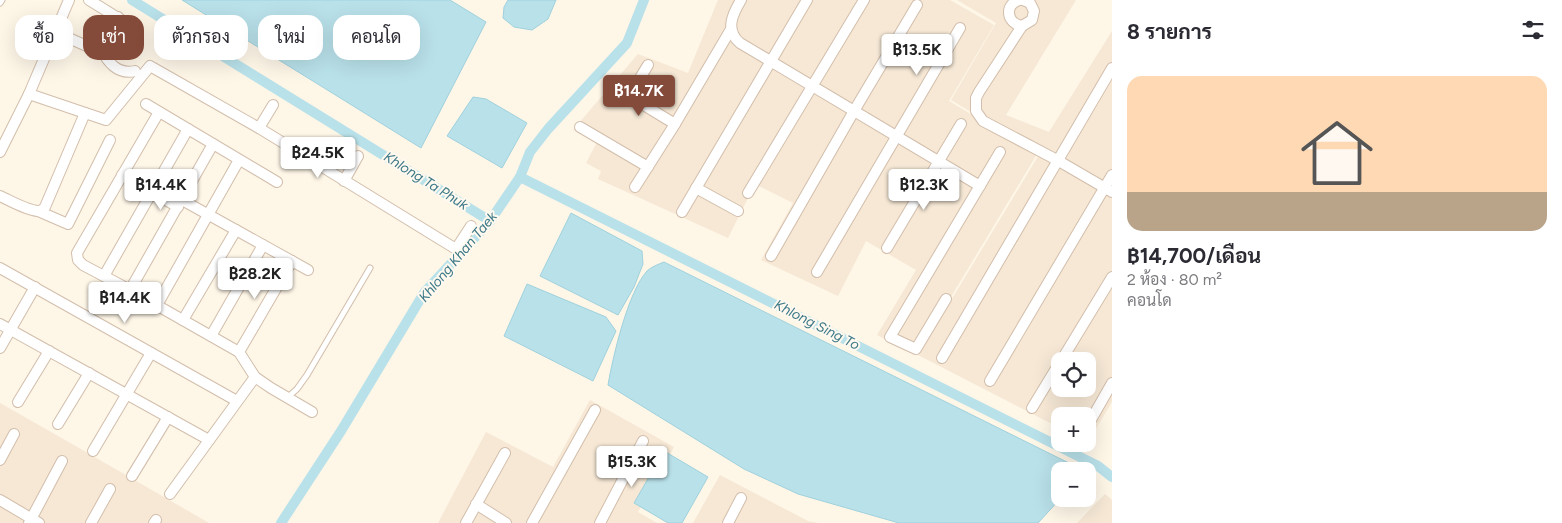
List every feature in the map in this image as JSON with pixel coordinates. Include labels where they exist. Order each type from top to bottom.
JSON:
[{"type":"street","points":[[62,15],[69,0]]},
{"type":"street","points":[[89,0],[113,15]]},
{"type":"street","points":[[635,187],[731,29],[733,15],[741,0]]},
{"type":"street","points":[[682,212],[807,0]]},
{"type":"street","points":[[748,193],[864,0]]},
{"type":"street","points":[[1022,26],[1014,24],[1009,17],[1009,9],[1020,2],[1034,11],[1034,16],[1029,23],[1022,26],[979,92],[976,98],[976,110],[980,118],[987,124],[1057,160],[1108,190]]},
{"type":"street","points":[[771,256],[917,5]]},
{"type":"street","points":[[817,272],[960,28]]},
{"type":"street","points":[[731,29],[734,37],[740,43],[980,186]]},
{"type":"street","points":[[0,152],[29,94],[43,60]]},
{"type":"street","points":[[107,60],[111,66],[128,72],[136,71]]},
{"type":"street","points":[[629,96],[648,65]]},
{"type":"street","points":[[29,94],[106,120],[150,66],[259,128],[456,249],[471,226]]},
{"type":"street","points":[[942,358],[1112,68]]},
{"type":"street","points":[[613,91],[629,96],[675,124]]},
{"type":"street","points":[[146,104],[277,182]]},
{"type":"street","points":[[259,128],[273,105]]},
{"type":"street","points":[[158,112],[77,252],[78,260],[239,352],[255,377],[312,412]]},
{"type":"street","points":[[38,211],[45,207],[85,113]]},
{"type":"street","points":[[887,248],[961,124]]},
{"type":"street","points":[[580,127],[648,167]]},
{"type":"street","points":[[104,276],[188,129]]},
{"type":"street","points":[[0,196],[68,224],[110,140]]},
{"type":"street","points":[[130,290],[213,144]]},
{"type":"street","points":[[946,299],[916,349],[890,337],[1000,152]]},
{"type":"street","points":[[344,181],[358,156]]},
{"type":"street","points":[[157,305],[239,160]]},
{"type":"street","points":[[122,175],[152,192],[208,214],[308,270]]},
{"type":"street","points":[[990,381],[1108,190],[1112,175]]},
{"type":"street","points":[[696,188],[738,211]]},
{"type":"street","points":[[183,320],[236,230]]},
{"type":"street","points":[[211,336],[263,245]]},
{"type":"street","points":[[239,352],[292,262]]},
{"type":"street","points":[[0,268],[237,401]]},
{"type":"street","points":[[1066,352],[1112,277]]},
{"type":"street","points":[[0,348],[35,287]]},
{"type":"street","points":[[0,324],[209,440]]},
{"type":"street","points":[[18,402],[49,351]]},
{"type":"street","points":[[93,451],[152,353]]},
{"type":"street","points":[[58,424],[89,373]]},
{"type":"street","points":[[170,494],[255,377]]},
{"type":"street","points":[[1032,408],[1051,377]]},
{"type":"street","points":[[1096,411],[1112,383]]},
{"type":"street","points":[[532,523],[595,410]]},
{"type":"street","points":[[132,476],[168,417]]},
{"type":"street","points":[[0,460],[14,434]]},
{"type":"street","points":[[600,523],[643,441]]},
{"type":"street","points":[[466,523],[504,453]]},
{"type":"street","points":[[0,500],[33,522],[62,460]]},
{"type":"street","points":[[92,523],[110,489]]},
{"type":"street","points":[[728,523],[741,498]]},
{"type":"street","points":[[476,504],[506,523]]},
{"type":"lane","points":[[288,397],[307,375],[370,268]]},
{"type":"shaded area","points":[[718,0],[950,0],[994,25],[949,101],[1037,154],[916,355],[877,335],[916,270],[866,241],[838,296],[761,260],[793,203],[755,184],[728,238],[598,179],[601,171],[586,163],[597,142],[573,130],[638,54],[688,73]]},
{"type":"shaded area","points":[[957,0],[1076,0],[1006,115],[1049,132],[1112,31],[1112,402],[1096,429],[1096,407],[1051,407],[1051,423],[918,355],[1040,153],[951,100],[996,23]]},
{"type":"shaded area","points":[[590,400],[674,447],[638,512],[657,523],[438,523],[486,432],[553,467]]},
{"type":"shaded area","points":[[0,403],[72,444],[209,523],[0,523]]},
{"type":"shaded area","points":[[720,475],[808,521],[818,523],[693,523]]},
{"type":"shaded area","points":[[1105,494],[1112,500],[1112,523],[1077,523],[1092,507],[1096,507],[1096,503]]},
{"type":"water","points":[[182,0],[450,0],[486,22],[421,148],[279,60],[323,60],[323,15],[258,15],[258,47],[248,41],[248,15],[206,15]]},
{"type":"water","points":[[508,0],[556,0],[548,19],[532,30],[514,27],[503,18],[504,7]]},
{"type":"water","points":[[473,97],[486,99],[527,123],[502,168],[447,136]]},
{"type":"water","points":[[571,213],[642,251],[643,264],[634,287],[618,315],[540,276]]},
{"type":"water","points":[[664,262],[1067,462],[1051,462],[1051,507],[1053,507],[1038,523],[899,523],[798,494],[744,469],[608,385],[628,309],[640,281],[647,271]]},
{"type":"water","points":[[527,284],[606,317],[616,331],[593,381],[504,336]]},
{"type":"water","points":[[664,451],[708,477],[682,523],[668,523],[634,503]]},
{"type":"waterway","name":"Khlong Ta Phuk","points":[[132,0],[490,221]]},
{"type":"waterway","name":"Khlong Khan Taek","points":[[281,523],[341,431],[424,293],[490,221],[520,177],[530,152],[548,129],[627,43],[644,0]]},
{"type":"waterway","name":"Khlong Sing To","points":[[520,177],[1098,466],[1112,477]]}]
